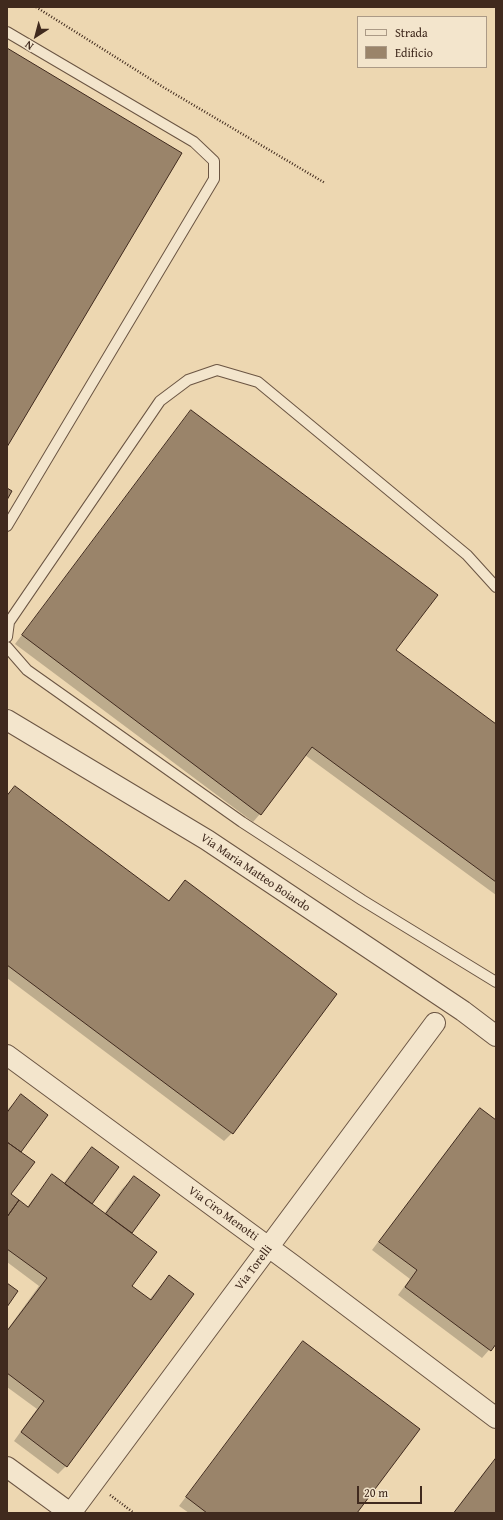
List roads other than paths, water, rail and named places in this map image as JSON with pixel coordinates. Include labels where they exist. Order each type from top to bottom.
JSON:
[{"type":"street","name":"Via Maria Matteo Boiardo","points":[[7,720],[207,840],[456,1007],[496,1036]]},
{"type":"street","name":"Via Torelli","points":[[71,1513],[435,1023]]},
{"type":"street","name":"Via Ciro Menotti","points":[[7,1055],[496,1418]]},
{"type":"street","points":[[7,1467],[71,1513]]},
{"type":"lane","points":[[7,32],[194,142],[214,161],[214,179],[7,526]]},
{"type":"lane","points":[[7,637],[9,622],[160,401],[188,380],[217,370],[258,382],[467,555],[496,587]]},
{"type":"lane","points":[[7,647],[27,670],[242,822],[362,900],[496,982]]}]
